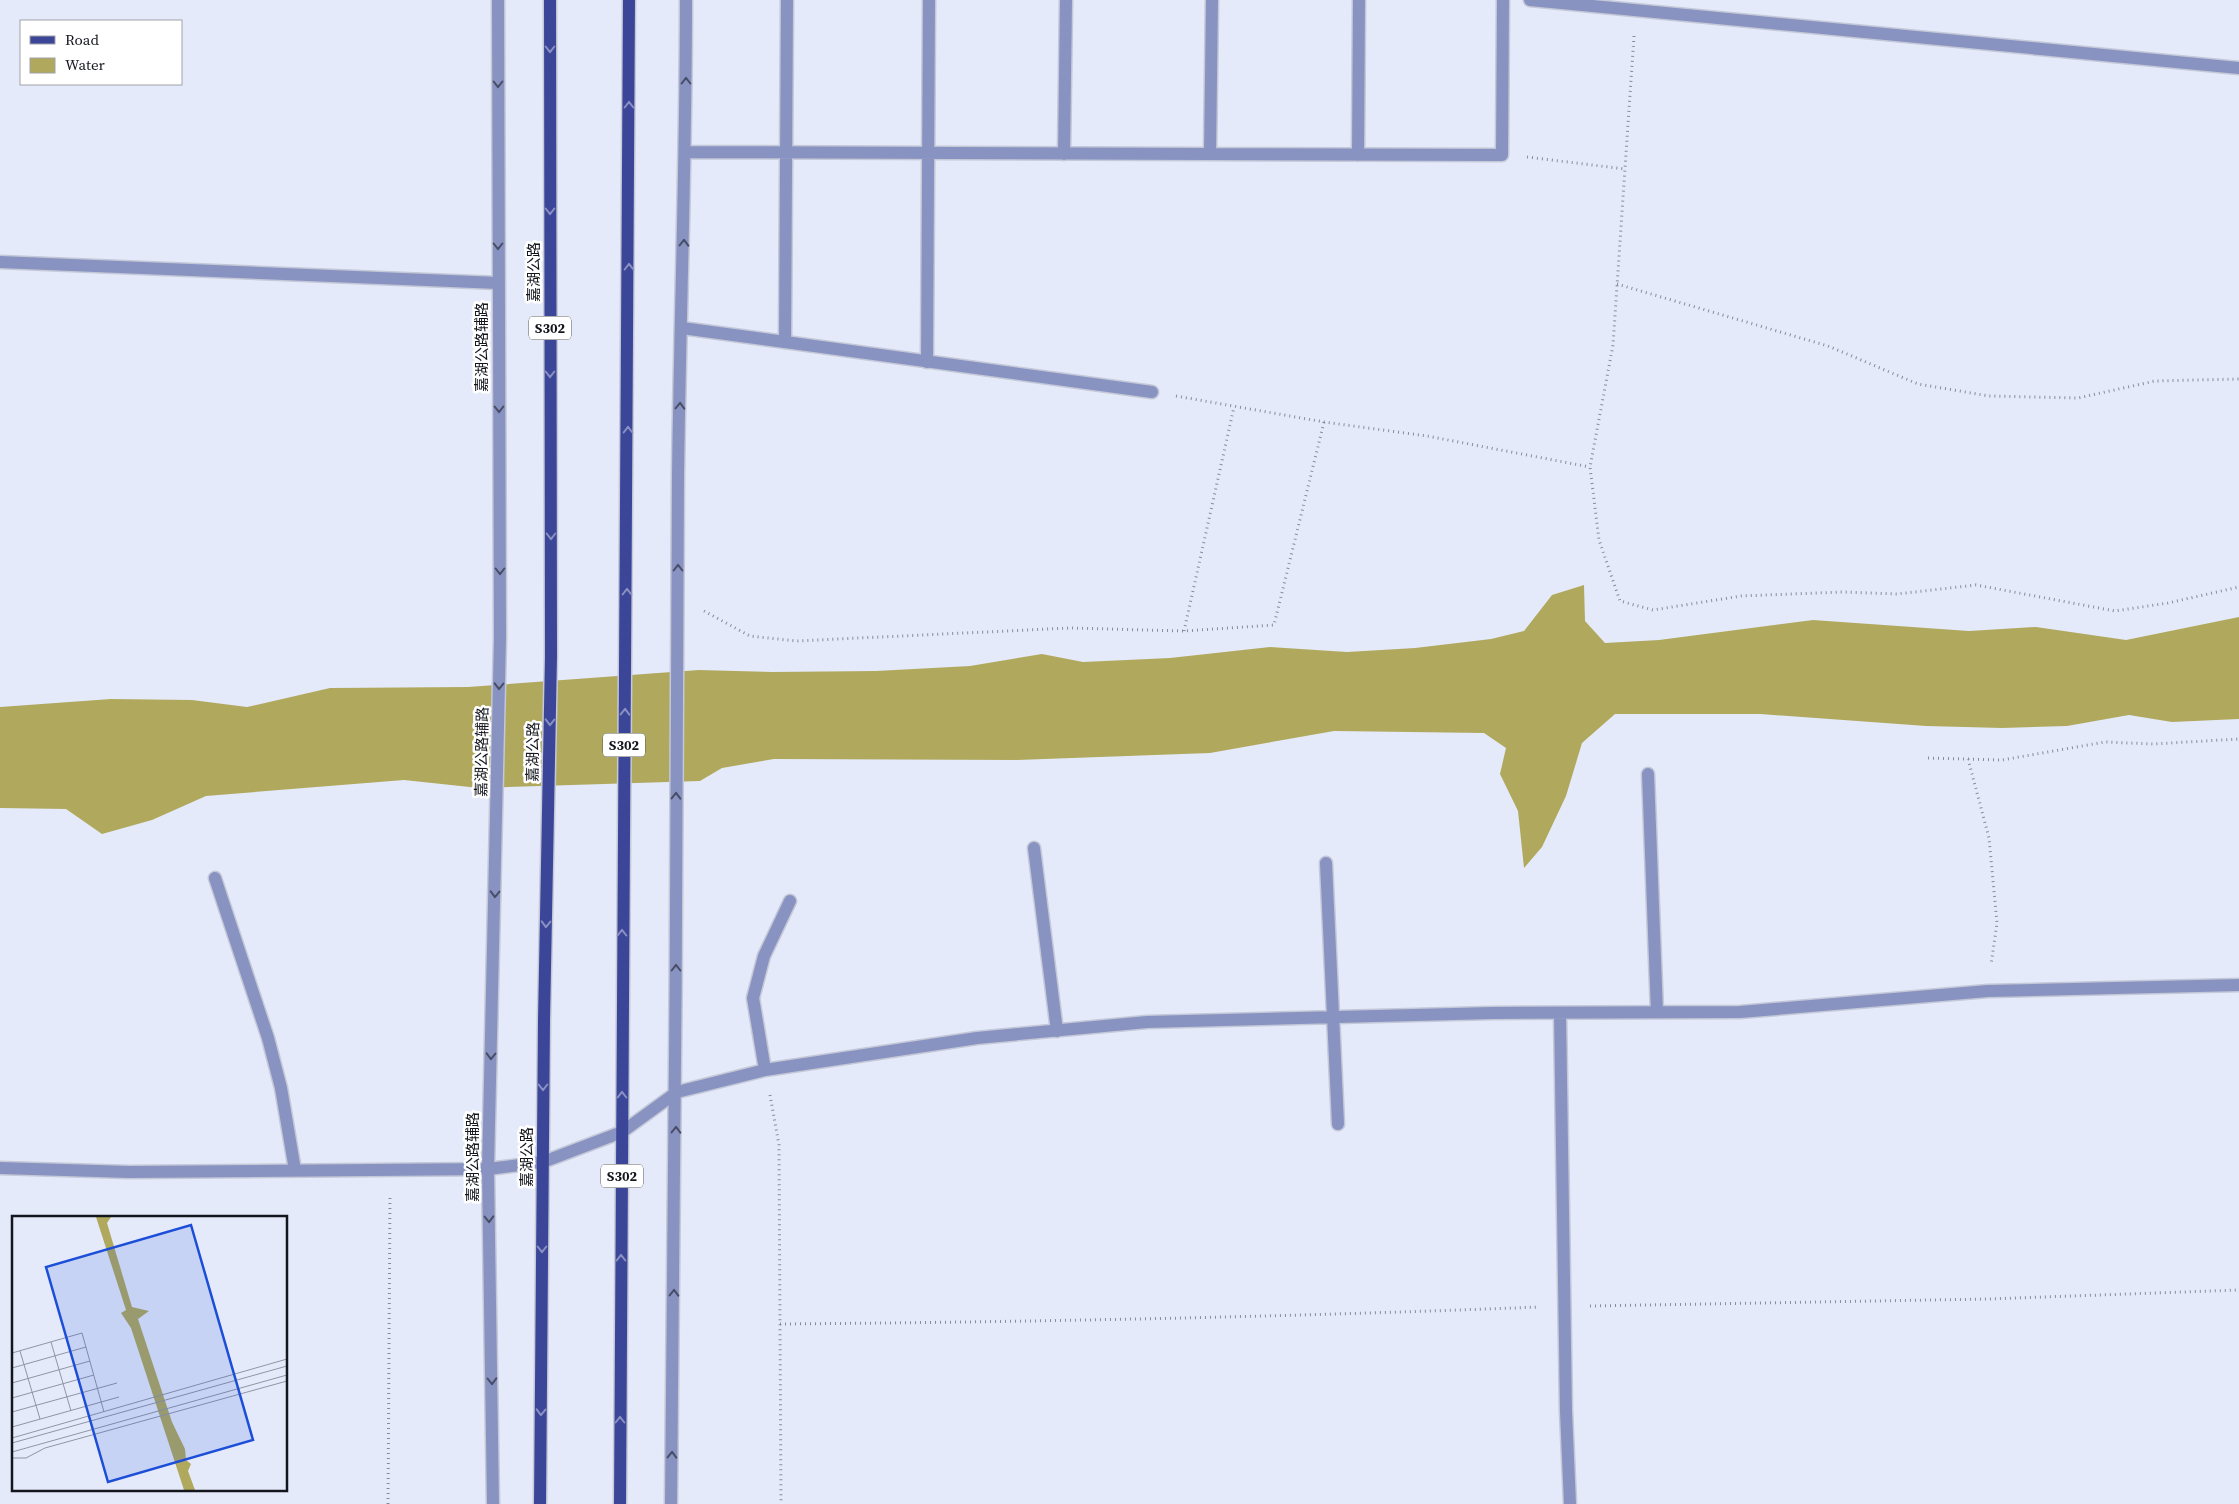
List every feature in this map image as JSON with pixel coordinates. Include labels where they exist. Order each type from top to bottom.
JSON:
[{"type":"main road","name":"嘉湖公路","points":[[540,1504],[551,656],[550,0]]},
{"type":"main road","name":"S302","points":[[620,1504],[629,0]]},
{"type":"street","name":"嘉湖公路辅路","points":[[494,1504],[488,1169],[497,845],[500,638],[498,0]]},
{"type":"street","points":[[671,1504],[677,1092],[675,845],[686,152],[686,0]]},
{"type":"street","points":[[785,342],[787,0]]},
{"type":"street","points":[[927,362],[930,0]]},
{"type":"street","points":[[1064,154],[1066,0]]},
{"type":"street","points":[[1210,154],[1212,0]]},
{"type":"street","points":[[1358,155],[1359,0]]},
{"type":"street","points":[[686,152],[1502,155],[1503,0]]},
{"type":"street","points":[[1530,0],[2239,68]]},
{"type":"street","points":[[0,262],[498,283]]},
{"type":"street","points":[[682,328],[1152,392]]},
{"type":"street","points":[[1648,774],[1657,1012]]},
{"type":"street","points":[[1034,848],[1057,1031]]},
{"type":"street","points":[[1326,863],[1338,1124]]},
{"type":"street","points":[[216,878],[268,1038],[281,1088],[295,1170]]},
{"type":"street","points":[[765,1070],[753,998],[764,956],[790,901]]},
{"type":"street","points":[[0,1168],[129,1172],[488,1169],[543,1162],[622,1132],[677,1092],[765,1070],[977,1038],[1147,1022],[1560,1013],[1740,1012],[1988,991],[2239,985]]},
{"type":"street","points":[[1560,1013],[1564,1306],[1570,1504]]},
{"type":"path","points":[[1635,10],[1613,345],[1590,467],[1599,540],[1620,601],[1653,610],[1741,596],[1843,592],[1897,594],[1976,585],[2115,612],[2168,603],[2239,587]]},
{"type":"path","points":[[1502,155],[1625,169]]},
{"type":"path","points":[[1617,284],[1828,346],[1918,384],[1989,396],[2078,398],[2155,381],[2239,379]]},
{"type":"path","points":[[1152,392],[1324,422],[1427,436],[1590,467]]},
{"type":"path","points":[[1184,631],[1234,407]]},
{"type":"path","points":[[678,597],[750,636],[796,641],[1070,628],[1184,631],[1274,625],[1324,422]]},
{"type":"path","points":[[1928,758],[2002,760],[2105,742],[2153,744],[2239,739]]},
{"type":"path","points":[[1968,759],[1990,848],[1997,923],[1988,991]]},
{"type":"path","points":[[765,1070],[779,1144],[781,1504]]},
{"type":"path","points":[[388,1504],[390,1169]]},
{"type":"path","points":[[780,1324],[1105,1321],[1564,1306],[1979,1300],[2239,1290]]},
{"type":"water","points":[[1584,585],[1585,621],[1605,643],[1659,640],[1813,620],[1969,631],[2036,627],[2126,640],[2239,617],[2239,719],[2172,722],[2129,715],[2067,726],[2002,728],[1926,726],[1760,714],[1615,714],[1582,743],[1566,796],[1542,847],[1524,868],[1518,811],[1500,774],[1506,748],[1484,733],[1334,731],[1210,753],[1017,760],[774,759],[722,768],[700,781],[479,788],[404,780],[206,796],[152,820],[102,834],[66,809],[0,808],[0,707],[111,699],[192,700],[247,707],[330,688],[468,687],[699,670],[772,672],[876,671],[970,666],[1042,654],[1083,662],[1170,658],[1270,647],[1347,652],[1415,648],[1491,639],[1524,631],[1552,595]]}]
